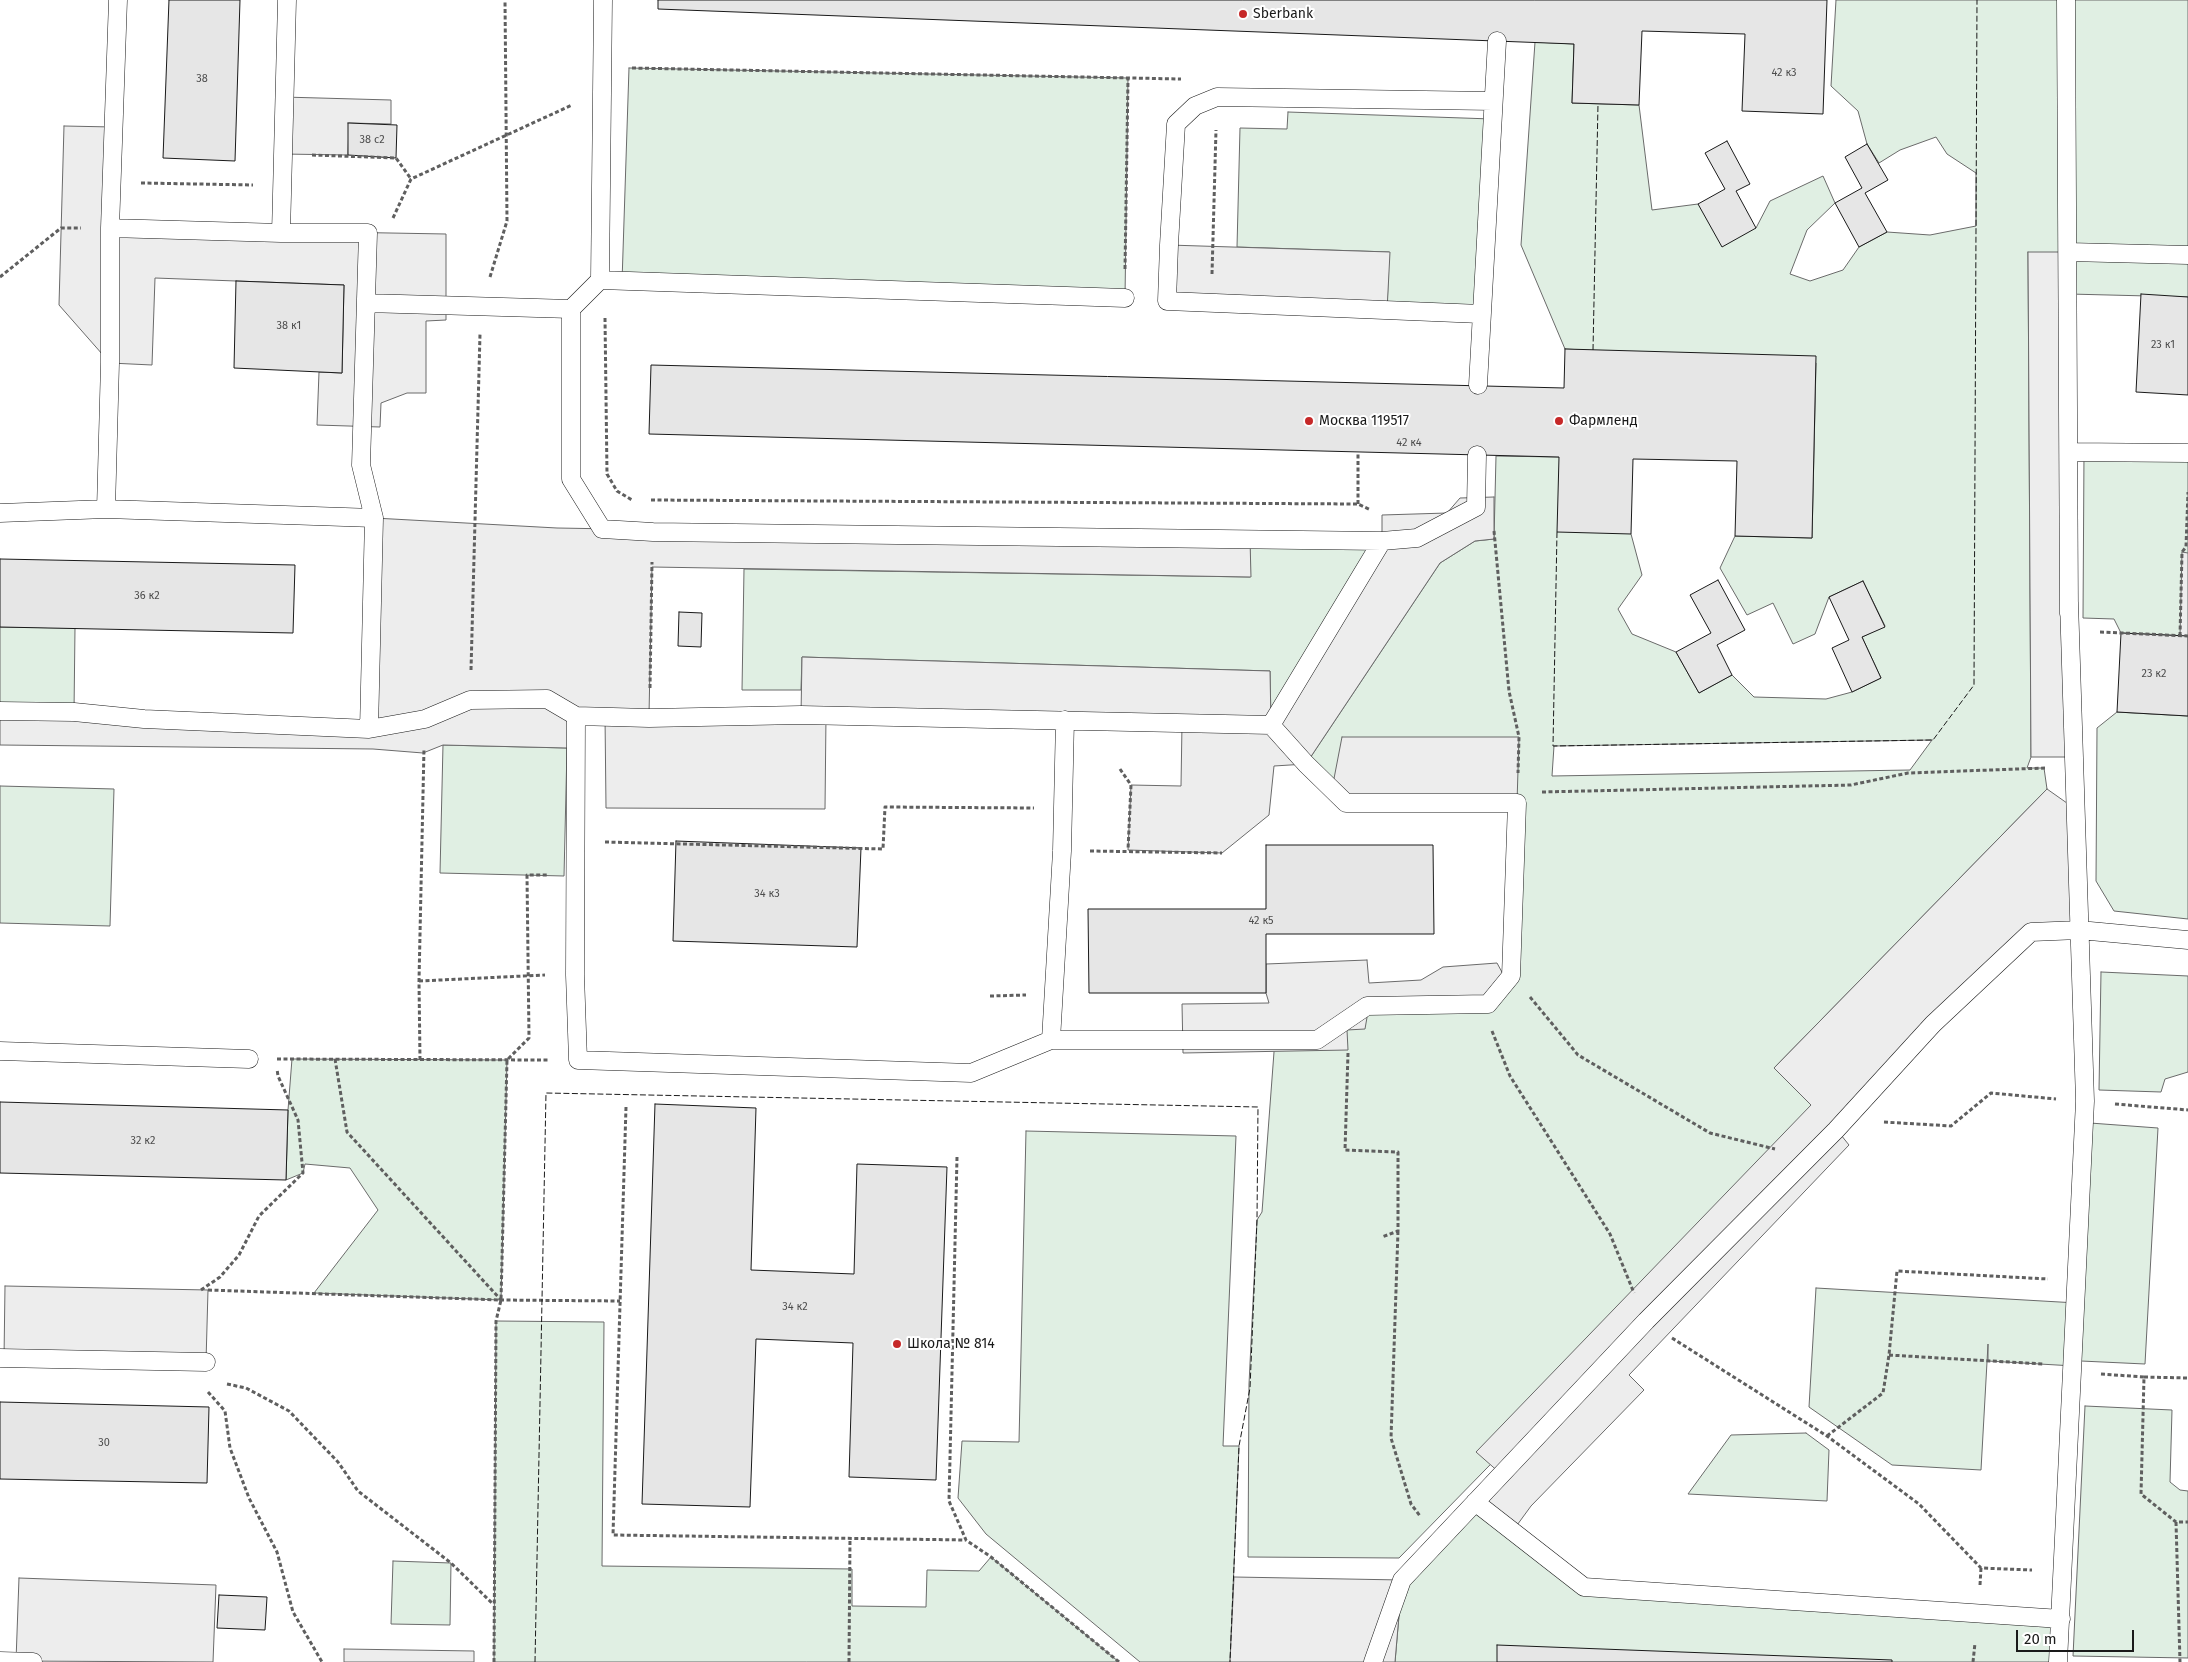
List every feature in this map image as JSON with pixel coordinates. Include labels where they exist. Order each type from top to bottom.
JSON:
[{"type":"lane","points":[[106,509],[110,363],[110,228],[118,0]]},
{"type":"lane","points":[[281,233],[287,0]]},
{"type":"lane","points":[[603,0],[600,93],[600,280],[571,309],[571,479],[602,529],[653,532],[1382,542],[1417,538],[1476,507],[1478,455]]},
{"type":"lane","points":[[2058,1662],[2074,1366],[2085,1101],[2069,616],[2069,252],[2066,0]]},
{"type":"lane","points":[[1478,385],[1496,41]]},
{"type":"lane","points":[[1481,314],[1167,301],[1176,124],[1195,106],[1217,97],[1493,101]]},
{"type":"lane","points":[[110,228],[281,233],[368,233],[361,465],[374,518],[369,729]]},
{"type":"lane","points":[[2069,252],[2188,255]]},
{"type":"lane","points":[[600,280],[1125,298]]},
{"type":"lane","points":[[366,303],[481,308],[571,309]]},
{"type":"lane","points":[[2069,452],[2188,453]]},
{"type":"lane","points":[[0,513],[106,509],[374,518]]},
{"type":"lane","points":[[1271,725],[1382,542]]},
{"type":"lane","points":[[0,711],[74,712],[144,719],[369,729],[425,719],[470,700],[547,700],[576,716],[649,718],[801,715],[1271,725],[1306,764],[1346,802],[1517,798],[1511,976],[1488,1004],[1367,1006],[1317,1040],[1051,1040],[971,1073],[578,1060],[575,975],[576,716]]},
{"type":"lane","points":[[1051,1040],[1062,851],[1065,720]]},
{"type":"lane","points":[[1373,1662],[1402,1580],[1646,1321],[1809,1158],[1934,1024],[2031,932],[2079,930],[2188,940]]},
{"type":"lane","points":[[0,1051],[249,1059]]},
{"type":"lane","points":[[0,1358],[206,1362]]},
{"type":"lane","points":[[1475,1502],[1584,1587],[2061,1619]]},
{"type":"lane","points":[[0,1661],[33,1662]]},
{"type":"path","points":[[470,700],[481,308],[507,221],[505,0]]},
{"type":"path","points":[[628,68],[1187,79]]},
{"type":"path","points":[[368,233],[387,233],[410,179],[507,133],[600,93]]},
{"type":"path","points":[[1212,303],[1217,97]]},
{"type":"path","points":[[282,154],[396,158],[410,179]]},
{"type":"path","points":[[137,183],[281,185]]},
{"type":"path","points":[[0,277],[61,228],[110,228]]},
{"type":"path","points":[[605,318],[607,474],[616,491],[631,500],[1358,504],[1374,512]]},
{"type":"path","points":[[1358,452],[1358,504]]},
{"type":"path","points":[[2180,636],[2182,552],[2186,547],[2188,492]]},
{"type":"path","points":[[1494,522],[1507,673],[1519,737],[1517,798],[1850,784],[1908,773],[2073,766]]},
{"type":"path","points":[[649,718],[653,532]]},
{"type":"path","points":[[2069,616],[2188,636]]},
{"type":"path","points":[[420,1060],[418,981],[425,719]]},
{"type":"path","points":[[1120,770],[1131,785],[1128,850]]},
{"type":"path","points":[[604,842],[883,849],[885,807],[1062,809]]},
{"type":"path","points":[[1062,851],[1128,850],[1222,853]]},
{"type":"path","points":[[494,1662],[496,1321],[501,1300],[507,1060],[529,1038],[527,875],[575,876]]},
{"type":"path","points":[[418,981],[575,975]]},
{"type":"path","points":[[1528,994],[1578,1055],[1710,1133],[1809,1158]]},
{"type":"path","points":[[1491,1026],[1495,1042],[1510,1076],[1610,1234],[1646,1321],[1827,1436],[1919,1504],[1982,1568],[2063,1572]]},
{"type":"path","points":[[1348,1051],[1345,1150],[1398,1152],[1398,1231],[1391,1438],[1410,1504],[1440,1540]]},
{"type":"path","points":[[249,1059],[578,1060]]},
{"type":"path","points":[[201,1290],[220,1277],[239,1255],[259,1216],[303,1173],[298,1120],[278,1076],[276,1059]]},
{"type":"path","points":[[335,1059],[348,1132],[501,1300]]},
{"type":"path","points":[[1846,1119],[1951,1126],[1991,1093],[2188,1110]]},
{"type":"path","points":[[626,1107],[613,1535],[966,1540]]},
{"type":"path","points":[[956,1157],[949,1501],[966,1540],[990,1557],[1119,1662]]},
{"type":"path","points":[[1382,1238],[1398,1231]]},
{"type":"path","points":[[1827,1436],[1882,1393],[1889,1355],[1897,1271],[2078,1281]]},
{"type":"path","points":[[208,1290],[495,1300],[620,1301]]},
{"type":"path","points":[[495,1300],[501,1300]]},
{"type":"path","points":[[1889,1355],[2074,1366]]},
{"type":"path","points":[[2096,1374],[2188,1378]]},
{"type":"path","points":[[2144,1377],[2141,1494],[2176,1522],[2188,1522]]},
{"type":"path","points":[[221,1383],[246,1388],[290,1411],[338,1462],[358,1491],[451,1562],[494,1605]]},
{"type":"path","points":[[207,1391],[225,1411],[230,1448],[249,1498],[276,1552],[293,1612],[322,1662]]},
{"type":"path","points":[[2176,1522],[2180,1662]]},
{"type":"path","points":[[849,1662],[850,1538]]},
{"type":"green space","points":[[1836,0],[2188,0],[2188,297],[2069,294],[2028,252],[2031,757],[2027,768],[2044,768],[2047,789],[1774,1068],[1827,1120],[1399,1558],[1248,1557],[1249,1384],[1257,1220],[1262,1212],[1274,1052],[1270,1003],[1486,1002],[1509,972],[1517,802],[1346,803],[1306,764],[1440,563],[1475,541],[1494,539],[1496,456],[1559,457],[1631,534],[1642,575],[1618,609],[1632,634],[1676,652],[1699,693],[1732,675],[1754,697],[1826,699],[1852,692],[1881,678],[1862,637],[1885,626],[1863,581],[1829,597],[1815,634],[1793,644],[1773,603],[1747,615],[1720,568],[1735,536],[1812,538],[1816,363],[1565,349],[1521,245],[1535,42],[1574,44],[1572,103],[1639,105],[1652,210],[1698,204],[1756,228],[1770,201],[1823,176],[1835,203],[1807,230],[1790,274],[1810,281],[1843,270],[1859,247],[1887,232],[1930,235],[1976,226],[1976,173],[1947,154],[1936,137],[1900,150],[1879,163],[1867,144],[1858,111],[1831,86]],"holes":[[[1932,740],[1910,770],[1552,776],[1554,746]]]},
{"type":"green space","points":[[629,68],[1128,78],[1125,298],[622,282]]},
{"type":"green space","points":[[1288,112],[1492,119],[1481,314],[1387,311],[1389,252],[1237,247],[1240,128],[1287,129]]},
{"type":"green space","points":[[2084,452],[2188,453],[2188,636],[2121,633],[2114,619],[2083,618]]},
{"type":"green space","points":[[1250,540],[1382,541],[1271,725],[1270,671],[802,657],[801,690],[742,690],[744,569],[1250,577]]},
{"type":"green space","points":[[0,627],[75,628],[74,712],[0,711]]},
{"type":"green space","points":[[2117,712],[2188,716],[2188,919],[2114,911],[2096,881],[2097,728]]},
{"type":"green space","points":[[443,745],[567,748],[564,876],[440,873]]},
{"type":"green space","points":[[0,786],[114,789],[110,926],[0,923]]},
{"type":"green space","points":[[2101,972],[2188,976],[2188,1072],[2165,1079],[2161,1092],[2099,1090]]},
{"type":"green space","points":[[292,1059],[507,1060],[501,1300],[314,1293],[378,1210],[350,1168],[305,1164],[303,1173],[286,1180]]},
{"type":"green space","points":[[2090,1123],[2158,1128],[2145,1364],[2081,1361]]},
{"type":"green space","points":[[1026,1131],[1236,1136],[1223,1446],[1239,1446],[1230,1662],[1140,1662],[986,1534],[958,1498],[962,1441],[1019,1442]]},
{"type":"green space","points":[[1816,1288],[2077,1303],[2074,1366],[1988,1361],[1988,1344],[1981,1470],[1892,1465],[1809,1407]]},
{"type":"green space","points":[[496,1321],[604,1322],[602,1566],[852,1569],[852,1606],[926,1607],[927,1570],[979,1571],[991,1557],[1119,1662],[494,1662]]},
{"type":"green space","points":[[2085,1406],[2172,1410],[2170,1482],[2180,1490],[2188,1491],[2188,1658],[2073,1656]]},
{"type":"green space","points":[[1806,1433],[1829,1450],[1827,1501],[1688,1494],[1731,1435]]},
{"type":"green space","points":[[1475,1502],[1584,1587],[2061,1619],[2058,1662],[1395,1662],[1402,1580]]},
{"type":"green space","points":[[393,1561],[451,1563],[450,1625],[391,1624]]},
{"type":"shaded area","points":[[283,97],[391,100],[391,124],[349,123],[348,155],[282,154]]},
{"type":"shaded area","points":[[64,126],[113,127],[110,228],[446,234],[446,320],[426,321],[426,393],[407,393],[381,403],[380,427],[317,425],[319,372],[342,373],[344,285],[155,278],[152,365],[110,363],[59,305]]},
{"type":"shaded area","points":[[1169,245],[1390,252],[1387,311],[1167,301]]},
{"type":"shaded area","points":[[2028,252],[2069,252],[2073,757],[2031,757]]},
{"type":"shaded area","points":[[1494,497],[1494,539],[1475,541],[1440,563],[1306,764],[1274,766],[1269,815],[1222,853],[1128,850],[1131,785],[1181,786],[1182,724],[826,716],[825,809],[606,808],[605,716],[576,716],[576,752],[567,748],[443,745],[423,753],[373,749],[0,745],[0,711],[369,729],[374,518],[557,528],[1250,540],[1251,577],[652,567],[649,715],[801,715],[802,657],[1270,671],[1271,724],[1382,542],[1382,515],[1447,513],[1460,498]]},
{"type":"shaded area","points":[[2182,552],[2188,553],[2188,636],[2180,636]]},
{"type":"shaded area","points":[[1342,737],[1519,737],[1517,803],[1346,803],[1332,789]]},
{"type":"shaded area","points":[[2047,789],[2074,808],[2079,930],[2031,932],[1837,1130],[1849,1145],[1629,1375],[1644,1390],[1531,1506],[1512,1532],[1475,1502],[1501,1474],[1476,1452],[1811,1105],[1774,1068]]},
{"type":"shaded area","points":[[1367,960],[1369,983],[1421,980],[1443,967],[1497,963],[1503,974],[1484,998],[1370,1000],[1365,1029],[1347,1030],[1348,1050],[1183,1053],[1182,1004],[1269,1003],[1266,993],[1266,964]]},
{"type":"shaded area","points":[[5,1286],[208,1290],[206,1362],[4,1358]]},
{"type":"shaded area","points":[[1234,1577],[1402,1580],[1395,1662],[1230,1662]]},
{"type":"shaded area","points":[[19,1578],[216,1585],[213,1662],[16,1661]]},
{"type":"shaded area","points":[[344,1649],[474,1651],[474,1662],[344,1662]]},
{"type":"building","points":[[169,0],[240,0],[235,161],[163,158]]},
{"type":"building","points":[[658,0],[1827,0],[1823,114],[1742,111],[1745,34],[1642,31],[1639,105],[1572,103],[1574,44],[658,9]]},
{"type":"building","points":[[348,123],[397,125],[396,158],[348,155]]},
{"type":"building","points":[[1727,141],[1750,184],[1736,191],[1756,228],[1722,247],[1698,204],[1725,189],[1705,153]]},
{"type":"building","points":[[1867,144],[1888,180],[1865,193],[1887,232],[1859,247],[1835,203],[1862,188],[1845,157]]},
{"type":"building","points":[[236,281],[344,285],[342,373],[234,368]]},
{"type":"building","points":[[2141,294],[2188,297],[2188,395],[2136,392]]},
{"type":"building","points":[[1565,349],[1816,356],[1812,538],[1735,536],[1737,461],[1633,459],[1631,534],[1557,532],[1559,457],[649,434],[651,365],[1564,388]]},
{"type":"building","points":[[0,559],[295,565],[293,633],[0,627]]},
{"type":"building","points":[[1718,580],[1745,630],[1717,645],[1732,675],[1699,693],[1676,652],[1711,633],[1690,595]]},
{"type":"building","points":[[1863,581],[1885,627],[1862,637],[1881,678],[1852,692],[1832,648],[1849,640],[1829,597]]},
{"type":"building","points":[[679,612],[702,613],[701,647],[678,646]]},
{"type":"building","points":[[2121,633],[2188,636],[2188,716],[2117,712]]},
{"type":"building","points":[[676,841],[861,848],[857,947],[673,941]]},
{"type":"building","points":[[1266,845],[1433,845],[1434,934],[1266,934],[1266,993],[1089,993],[1088,909],[1266,909]]},
{"type":"building","points":[[0,1102],[288,1110],[286,1180],[0,1173]]},
{"type":"building","points":[[655,1104],[756,1108],[751,1270],[854,1274],[857,1164],[947,1167],[936,1480],[849,1477],[853,1343],[756,1339],[750,1507],[642,1504]]},
{"type":"building","points":[[0,1402],[209,1407],[207,1483],[0,1479]]},
{"type":"building","points":[[219,1595],[267,1597],[265,1630],[217,1628]]},
{"type":"building","points":[[1497,1645],[1892,1660],[1892,1662],[1497,1662]]},
{"type":"fence","points":[[1557,532],[1553,746],[1933,740],[1974,685],[1977,0]]},
{"type":"fence","points":[[1593,350],[1598,104]]},
{"type":"fence","points":[[535,1662],[546,1093],[1258,1107],[1257,1220],[1250,1388],[1239,1446],[1230,1662]]},
{"type":"place","name":"Sberbank","points":[[1243,14]]},
{"type":"place","name":"Москва 119517","points":[[1309,421]]},
{"type":"place","name":"Фармленд","points":[[1559,421]]},
{"type":"place","name":"Школа № 814","points":[[897,1344]]}]
